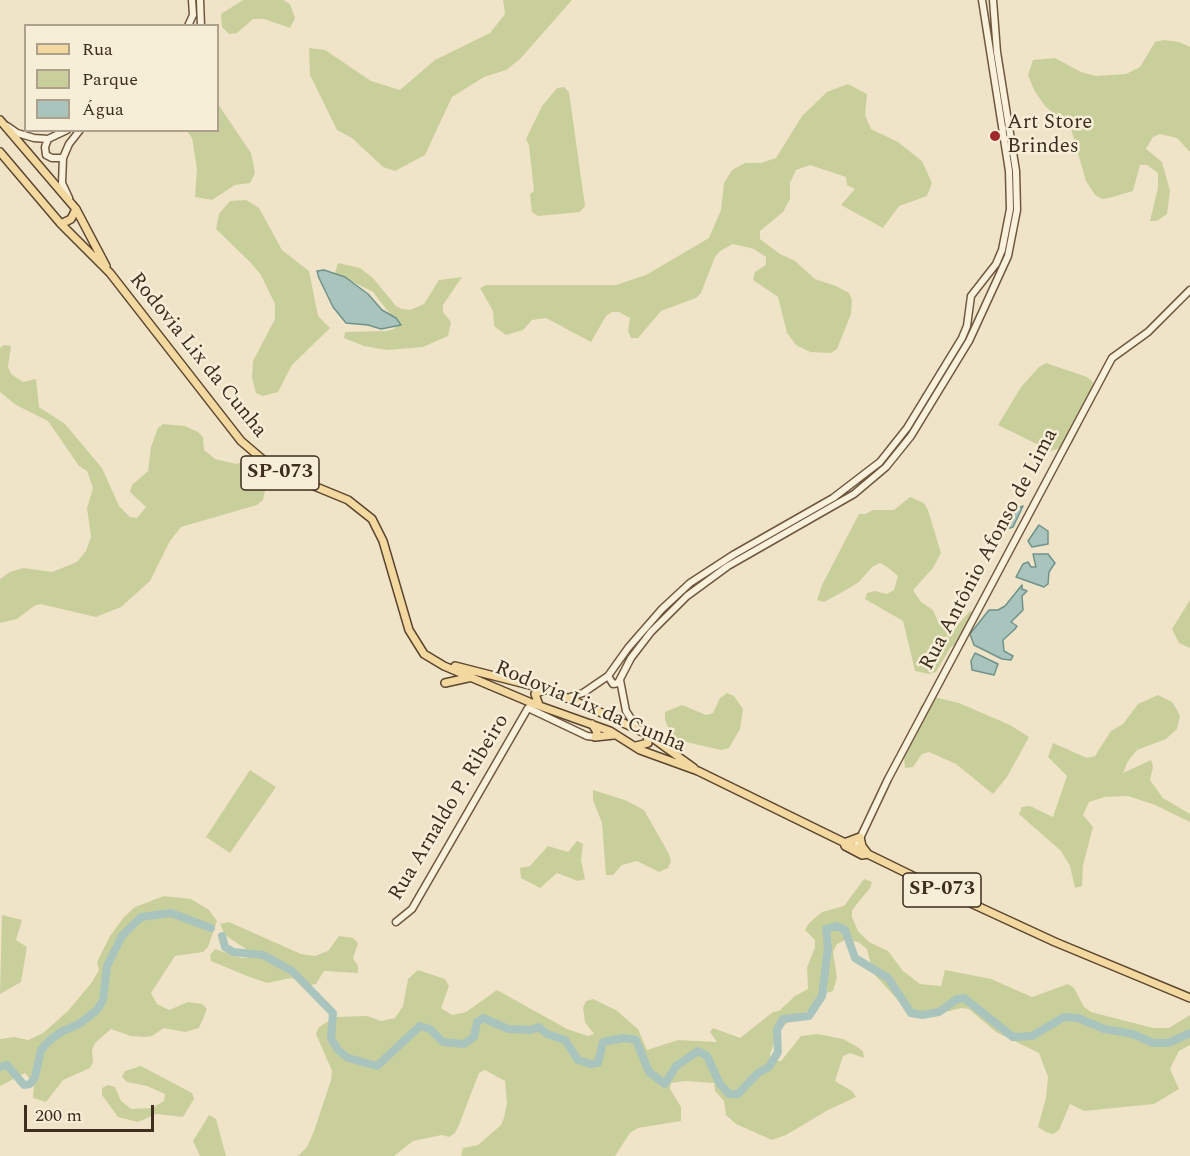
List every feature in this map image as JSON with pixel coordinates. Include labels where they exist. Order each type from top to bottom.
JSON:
[{"type":"main road","points":[[190,24],[193,15],[192,0]]},
{"type":"main road","points":[[199,24],[200,0]]},
{"type":"main road","points":[[566,698],[583,693],[608,676],[644,628],[690,583],[733,555],[833,498],[880,462],[907,428],[963,338],[968,326],[971,296],[981,280],[996,264],[1002,250],[1010,200],[1009,171],[982,0]]},
{"type":"main road","points":[[608,676],[613,684],[620,680],[637,649],[687,596],[728,566],[836,505],[886,467],[911,436],[983,315],[1014,234],[1017,191],[997,52],[993,0]]},
{"type":"main road","points":[[0,120],[17,133],[48,139],[64,132]]},
{"type":"main road","name":"Rodovia Lix da Cunha","points":[[0,120],[76,209],[110,273]]},
{"type":"main road","points":[[61,224],[71,219],[76,209],[62,183],[63,158],[69,144],[78,132]]},
{"type":"main road","points":[[48,139],[45,147],[46,154],[52,158],[63,158]]},
{"type":"main road","name":"Rodovia Lix da Cunha","points":[[0,152],[61,224],[110,273],[240,441],[275,470],[348,500],[372,519],[383,541],[413,639],[424,654],[435,661],[539,705],[592,723],[630,745],[699,771],[854,850]]},
{"type":"main road","points":[[981,280],[989,281],[994,290]]},
{"type":"main road","name":"Rua Antônio Afonso de Lima","points":[[854,850],[915,727],[1112,358],[1148,332],[1190,290]]},
{"type":"main road","points":[[968,308],[976,315],[983,315]]},
{"type":"main road","name":"Rodovia Lix da Cunha","points":[[435,661],[545,688],[637,728],[699,771]]},
{"type":"main road","points":[[446,683],[472,677]]},
{"type":"main road","points":[[620,680],[626,711],[637,728]]},
{"type":"main road","points":[[539,705],[535,694],[545,688]]},
{"type":"main road","name":"Rua Arnaldo P. Ribeiro","points":[[396,922],[412,909],[528,708],[587,736],[595,736]]},
{"type":"main road","points":[[592,723],[597,732],[595,736],[616,735]]},
{"type":"main road","points":[[630,745],[645,746],[648,743],[647,734]]},
{"type":"main road","points":[[844,843],[860,837],[868,854]]},
{"type":"main road","points":[[854,850],[868,854]]},
{"type":"main road","name":"SP-073","points":[[868,854],[1055,942],[1190,998]]},
{"type":"green space","points":[[243,0],[283,0],[290,4],[295,18],[290,28],[264,19],[253,19],[237,33],[229,34],[222,27],[221,14]]},
{"type":"green space","points":[[503,0],[572,0],[520,59],[506,70],[484,77],[452,97],[425,155],[395,171],[383,167],[352,138],[337,130],[310,75],[309,48],[325,50],[371,81],[400,90],[435,60],[490,33],[505,14]]},
{"type":"green space","points":[[1164,40],[1179,42],[1190,47],[1190,152],[1177,138],[1160,134],[1153,137],[1146,149],[1162,162],[1170,191],[1167,214],[1157,221],[1150,221],[1158,188],[1158,173],[1147,165],[1140,165],[1133,191],[1102,199],[1095,195],[1086,181],[1071,129],[1045,106],[1034,90],[1028,75],[1033,60],[1055,58],[1081,72],[1096,76],[1126,74],[1140,67],[1155,42]]},
{"type":"green space","points":[[848,84],[867,94],[865,115],[871,129],[898,142],[922,161],[932,183],[927,196],[899,206],[883,228],[841,205],[855,189],[847,185],[846,177],[810,165],[796,170],[790,183],[790,199],[783,212],[760,231],[760,239],[780,254],[795,261],[815,279],[849,293],[852,300],[851,314],[837,349],[831,353],[810,352],[796,345],[787,333],[778,297],[753,280],[755,272],[766,265],[766,257],[754,249],[733,244],[720,251],[715,257],[701,293],[696,298],[661,311],[638,338],[631,338],[628,331],[630,318],[619,312],[612,312],[606,316],[591,342],[546,318],[532,320],[523,330],[506,335],[494,326],[493,311],[480,288],[486,285],[616,285],[646,275],[709,238],[721,210],[724,183],[732,170],[745,163],[761,163],[776,158],[802,116],[827,92]]},
{"type":"green space","points":[[564,87],[569,92],[585,206],[580,212],[538,216],[532,212],[530,194],[534,191],[529,145],[526,139],[542,106],[557,88]]},
{"type":"green space","points":[[219,105],[251,153],[255,173],[250,183],[235,185],[212,200],[195,197],[197,169],[192,138],[188,132],[219,132]]},
{"type":"green space","points":[[246,200],[259,208],[282,250],[309,271],[318,316],[330,328],[292,365],[278,392],[263,396],[256,393],[252,378],[253,361],[275,319],[275,304],[261,275],[216,229],[219,214],[230,201]]},
{"type":"green space","points":[[338,263],[360,268],[373,278],[396,306],[410,310],[424,304],[439,280],[462,277],[443,305],[443,312],[451,322],[448,336],[423,347],[387,350],[364,346],[344,338],[345,332],[387,331],[394,329],[398,324],[373,292],[347,279],[334,276]]},
{"type":"green space","points":[[4,345],[11,346],[8,367],[11,374],[23,382],[36,379],[39,407],[65,424],[102,468],[119,506],[130,517],[137,518],[146,507],[130,492],[132,485],[148,471],[151,447],[158,428],[163,424],[185,426],[198,432],[203,437],[204,450],[215,459],[236,464],[243,462],[255,468],[266,486],[263,500],[257,505],[181,527],[170,541],[150,581],[121,607],[96,617],[40,604],[17,619],[0,623],[0,579],[10,572],[23,568],[52,572],[77,562],[86,551],[91,537],[87,508],[93,488],[87,471],[79,466],[48,421],[16,405],[0,392],[0,348]]},
{"type":"green space","points":[[1046,363],[1087,377],[1093,382],[1094,389],[1086,415],[1072,444],[1051,451],[998,425],[1021,387],[1039,367]]},
{"type":"green space","points":[[910,497],[924,503],[928,510],[941,553],[933,568],[913,590],[921,602],[933,610],[939,624],[952,631],[970,611],[976,613],[969,635],[950,648],[936,672],[929,674],[915,671],[903,621],[865,599],[867,593],[875,591],[887,594],[894,590],[898,576],[887,567],[880,563],[872,567],[859,582],[846,590],[824,602],[817,600],[822,585],[859,514],[873,510],[894,510]]},
{"type":"green space","points":[[1190,600],[1190,648],[1179,643],[1172,629]]},
{"type":"green space","points":[[727,693],[734,696],[743,709],[740,729],[729,748],[721,750],[682,741],[671,734],[665,720],[665,712],[682,705],[706,715],[713,713],[720,698]]},
{"type":"green space","points":[[1158,695],[1172,702],[1176,708],[1180,716],[1177,729],[1166,739],[1137,750],[1128,761],[1123,773],[1151,760],[1153,767],[1150,780],[1163,798],[1190,814],[1190,822],[1155,805],[1128,796],[1105,797],[1089,802],[1083,815],[1093,827],[1083,865],[1082,886],[1075,888],[1070,866],[1061,851],[1019,814],[1022,807],[1030,806],[1053,817],[1067,776],[1048,757],[1053,743],[1087,758],[1095,756],[1111,731],[1123,724],[1138,704]]},
{"type":"green space","points":[[930,696],[959,703],[1010,725],[1029,737],[1007,777],[993,794],[956,764],[929,752],[922,754],[913,767],[905,768],[904,756],[912,739],[920,707]]},
{"type":"green space","points":[[250,770],[276,787],[230,853],[206,837]]},
{"type":"green space","points":[[593,790],[625,800],[644,810],[669,854],[671,861],[668,868],[659,872],[637,861],[622,865],[613,875],[606,875],[602,823],[593,800]]},
{"type":"green space","points":[[577,841],[583,844],[581,860],[585,879],[578,881],[557,873],[540,888],[521,878],[520,868],[530,866],[548,846],[568,852]]},
{"type":"green space","points":[[864,879],[872,882],[870,888],[852,910],[852,917],[858,931],[869,942],[888,951],[903,971],[920,984],[941,986],[945,970],[991,979],[1032,997],[1068,984],[1074,988],[1084,1007],[1091,1012],[1153,1028],[1169,1028],[1190,1015],[1190,1045],[1179,1051],[1170,1069],[1179,1089],[1154,1104],[1084,1111],[1070,1104],[1059,1130],[1053,1134],[1046,1132],[1038,1127],[1046,1098],[1048,1077],[1039,1053],[996,1032],[969,1009],[961,1008],[922,1018],[908,1011],[873,973],[867,949],[858,942],[845,940],[837,944],[833,952],[837,977],[833,991],[820,995],[808,1011],[790,1019],[778,1033],[770,1054],[772,1061],[781,1061],[801,1036],[817,1034],[843,1039],[863,1051],[864,1058],[850,1053],[843,1056],[835,1081],[852,1091],[856,1097],[828,1110],[786,1135],[772,1140],[736,1124],[726,1115],[724,1101],[715,1091],[714,1083],[686,1081],[671,1083],[670,1089],[681,1107],[681,1121],[638,1128],[630,1133],[615,1156],[461,1156],[463,1148],[478,1145],[501,1125],[504,1118],[507,1103],[505,1081],[485,1070],[479,1073],[459,1125],[455,1133],[449,1137],[442,1135],[413,1141],[394,1156],[298,1156],[307,1147],[314,1131],[331,1080],[332,1071],[316,1034],[319,1027],[335,1017],[367,1016],[381,1021],[395,1018],[403,1006],[408,979],[418,970],[445,979],[449,986],[441,1008],[452,1015],[466,1012],[497,990],[567,1029],[588,1036],[594,1034],[585,1022],[583,1008],[586,1001],[593,999],[616,1010],[638,1029],[647,1050],[678,1040],[717,1042],[710,1032],[713,1028],[740,1038],[773,1012],[779,1011],[795,996],[808,989],[807,968],[815,947],[815,940],[805,930],[809,923],[822,912],[844,906]]},
{"type":"green space","points":[[164,896],[191,899],[209,910],[217,921],[208,947],[203,952],[175,956],[151,993],[157,1004],[169,1010],[188,1002],[202,1004],[207,1009],[199,1028],[185,1032],[164,1028],[152,1036],[145,1037],[131,1036],[111,1029],[95,1043],[90,1068],[63,1080],[46,1102],[33,1098],[34,1084],[25,1073],[0,1086],[0,1039],[14,1037],[28,1040],[43,1033],[68,1011],[92,982],[99,970],[97,962],[110,936],[124,917],[135,907]]},
{"type":"green space","points":[[2,915],[22,920],[16,940],[27,947],[21,982],[0,994]]},
{"type":"green space","points":[[229,922],[301,954],[315,956],[328,951],[339,936],[353,938],[358,943],[353,958],[358,966],[358,973],[324,971],[316,984],[310,985],[291,978],[267,983],[247,976],[211,961],[210,955],[215,949],[242,958],[250,957],[246,949],[225,935],[220,924]]},
{"type":"green space","points":[[141,1066],[192,1093],[194,1099],[183,1117],[156,1114],[138,1122],[118,1117],[102,1095],[102,1088],[108,1085],[115,1087],[121,1101],[131,1109],[152,1108],[164,1101],[165,1094],[147,1086],[127,1082],[122,1077],[125,1071]]},
{"type":"green space","points":[[209,1115],[216,1119],[226,1156],[200,1156],[193,1141]]},
{"type":"water","points":[[324,270],[345,277],[368,294],[382,310],[396,318],[401,325],[381,329],[346,323],[333,307],[319,278],[317,271]]},
{"type":"water","points":[[1023,506],[1013,527],[1000,531],[1009,511]]},
{"type":"water","points":[[1039,525],[1048,531],[1048,544],[1032,547],[1028,541]]},
{"type":"water","points":[[1033,554],[1048,554],[1055,563],[1049,572],[1048,584],[1044,587],[1016,577],[1023,564],[1028,562],[1031,567],[1036,567]]},
{"type":"water","points":[[1022,585],[1022,589],[1027,591],[1022,596],[1023,610],[1011,622],[1017,626],[1015,629],[1003,640],[1004,651],[1013,656],[1011,660],[1002,659],[974,645],[970,634],[989,610],[998,610],[1005,606]]},
{"type":"water","points":[[975,653],[998,664],[994,675],[972,670],[971,661]]},
{"type":"waterway","points":[[0,1067],[7,1065],[24,1085],[30,1084],[35,1077],[41,1050],[50,1040],[79,1024],[97,1010],[103,1000],[107,966],[122,936],[141,917],[171,913],[211,928]]},
{"type":"waterway","points":[[222,936],[225,947],[233,952],[263,955],[292,971],[333,1013],[331,1038],[338,1050],[348,1058],[377,1066],[420,1026],[430,1029],[443,1042],[464,1044],[474,1037],[477,1022],[483,1018],[508,1029],[531,1030],[539,1027],[547,1034],[565,1040],[578,1060],[591,1064],[598,1063],[603,1042],[624,1038],[636,1040],[649,1072],[665,1084],[676,1066],[698,1051],[707,1056],[720,1084],[729,1094],[738,1094],[758,1073],[769,1067],[778,1052],[777,1030],[783,1019],[809,1016],[822,996],[828,948],[826,929],[836,926],[845,930],[855,958],[888,978],[911,1013],[922,1015],[939,1012],[957,999],[964,998],[1013,1037],[1032,1036],[1064,1017],[1078,1018],[1104,1029],[1133,1034],[1153,1043],[1168,1043],[1190,1033]]},
{"type":"place","name":"Art Store Brindes","points":[[995,136]]}]
